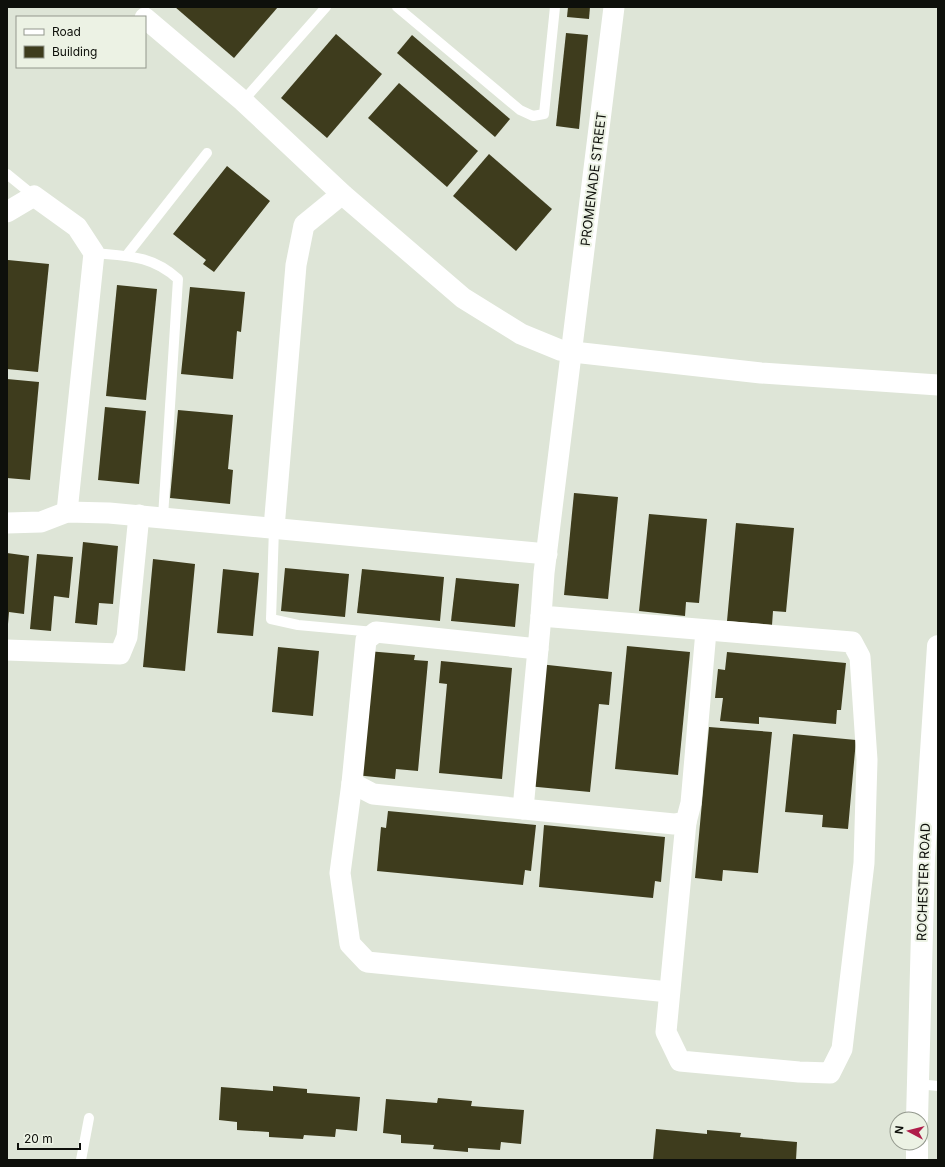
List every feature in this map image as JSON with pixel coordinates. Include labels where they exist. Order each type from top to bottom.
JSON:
[{"type":"street","points":[[132,7],[142,16]]},
{"type":"street","name":"PROMENADE STREET","points":[[523,809],[547,554],[573,352],[614,7]]},
{"type":"street","points":[[146,20],[243,101],[342,194],[463,298],[521,334],[560,350],[573,352],[762,374],[938,385]]},
{"type":"street","points":[[274,528],[296,265],[304,225],[342,194]]},
{"type":"street","points":[[7,212],[34,196],[77,227],[94,253],[67,512]]},
{"type":"street","points":[[7,523],[41,522],[67,512],[139,515],[547,554]]},
{"type":"street","points":[[7,650],[120,654],[127,638],[139,515]]},
{"type":"street","points":[[541,616],[706,631],[852,642],[860,657],[867,760],[864,863],[842,1048],[830,1073],[799,1072],[680,1061],[666,1032],[686,822],[691,803],[706,631]]},
{"type":"street","points":[[538,649],[376,632],[366,640],[352,783],[340,873],[350,944],[367,962],[669,992]]},
{"type":"street","name":"ROCHESTER ROAD","points":[[920,1111],[928,1085],[924,858],[938,646]]},
{"type":"street","points":[[352,783],[373,794],[674,824],[686,822]]},
{"type":"lane","points":[[243,101],[326,7]]},
{"type":"lane","points":[[397,7],[520,110],[533,116],[544,114],[555,7]]},
{"type":"lane","points":[[126,256],[207,153]]},
{"type":"lane","points":[[7,174],[34,196]]},
{"type":"lane","points":[[94,253],[142,258],[166,268],[178,279],[163,517]]},
{"type":"lane","points":[[274,528],[271,619],[298,625],[376,632]]},
{"type":"lane","points":[[81,1160],[89,1118]]},
{"type":"building","points":[[175,7],[278,7],[234,58]]},
{"type":"building","points":[[568,7],[590,7],[589,19],[567,17]]},
{"type":"building","points":[[566,33],[588,35],[579,129],[556,126]]},
{"type":"building","points":[[336,34],[382,74],[327,138],[281,98]]},
{"type":"building","points":[[412,35],[510,119],[495,137],[397,53]]},
{"type":"building","points":[[399,83],[478,151],[447,187],[368,118]]},
{"type":"building","points":[[489,154],[552,209],[516,251],[453,196]]},
{"type":"building","points":[[227,166],[270,201],[214,272],[203,264],[206,260],[173,234]]},
{"type":"building","points":[[8,260],[49,264],[38,372],[7,369]]},
{"type":"building","points":[[117,285],[157,289],[146,400],[106,396]]},
{"type":"building","points":[[190,287],[245,292],[241,332],[237,331],[233,379],[181,374]]},
{"type":"building","points":[[7,379],[39,382],[30,480],[7,478]]},
{"type":"building","points":[[105,407],[146,411],[139,484],[98,480]]},
{"type":"building","points":[[178,410],[233,415],[228,469],[233,470],[230,504],[170,498]]},
{"type":"building","points":[[574,493],[618,497],[608,599],[564,595]]},
{"type":"building","points":[[649,514],[707,519],[699,603],[686,602],[685,616],[639,611]]},
{"type":"building","points":[[736,523],[794,528],[786,612],[773,611],[772,625],[727,621]]},
{"type":"building","points":[[83,542],[118,546],[113,604],[99,603],[97,625],[75,623]]},
{"type":"building","points":[[7,553],[29,556],[24,614],[9,612],[8,624]]},
{"type":"building","points":[[37,554],[73,557],[69,598],[54,596],[51,631],[30,629]]},
{"type":"building","points":[[153,559],[195,564],[185,671],[143,667]]},
{"type":"building","points":[[285,568],[349,574],[345,617],[281,611]]},
{"type":"building","points":[[223,569],[259,573],[253,636],[217,633]]},
{"type":"building","points":[[362,569],[444,577],[440,621],[357,613]]},
{"type":"building","points":[[456,578],[519,584],[515,627],[451,621]]},
{"type":"building","points":[[627,646],[690,652],[678,775],[615,769]]},
{"type":"building","points":[[278,647],[319,651],[313,716],[272,712]]},
{"type":"building","points":[[367,651],[415,655],[414,660],[428,661],[418,771],[396,769],[395,779],[355,775]]},
{"type":"building","points":[[727,652],[846,663],[841,710],[837,710],[836,724],[759,717],[759,724],[720,721],[723,698],[715,698],[718,669],[725,670]]},
{"type":"building","points":[[441,661],[512,668],[502,779],[439,773],[447,684],[439,683]]},
{"type":"building","points":[[539,664],[612,672],[609,705],[599,704],[590,792],[527,786]]},
{"type":"building","points":[[709,727],[772,732],[758,873],[723,870],[722,881],[695,878]]},
{"type":"building","points":[[793,734],[856,740],[848,829],[822,827],[823,815],[785,812]]},
{"type":"building","points":[[388,811],[536,825],[531,871],[525,870],[523,885],[377,871],[381,827],[386,828]]},
{"type":"building","points":[[544,825],[665,837],[661,882],[655,881],[653,898],[539,887]]},
{"type":"building","points":[[273,1086],[307,1089],[307,1093],[360,1097],[357,1131],[336,1129],[335,1137],[304,1135],[303,1139],[269,1137],[269,1132],[237,1130],[237,1122],[219,1120],[221,1087],[273,1091]]},
{"type":"building","points":[[438,1098],[472,1101],[471,1106],[524,1110],[521,1144],[501,1142],[500,1150],[468,1148],[468,1152],[433,1149],[434,1145],[401,1143],[401,1135],[383,1133],[386,1099],[437,1103]]},
{"type":"building","points":[[656,1129],[707,1134],[707,1130],[741,1133],[740,1137],[797,1142],[796,1160],[653,1160]]}]
